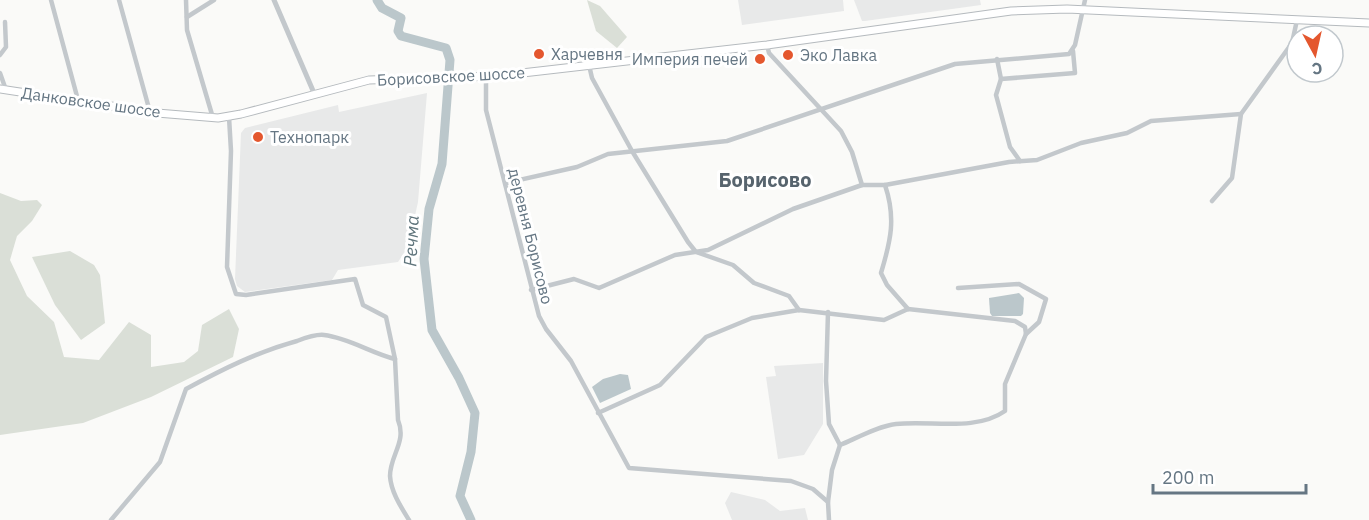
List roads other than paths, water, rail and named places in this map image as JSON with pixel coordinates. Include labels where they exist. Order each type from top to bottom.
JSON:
[{"type":"main road","name":"Борисовское шоссе","points":[[183,115],[229,117],[369,80],[486,77],[767,45],[1011,11],[1084,10],[1369,23]]},
{"type":"main road","name":"Данковское шоссе","points":[[3,90],[183,115]]},
{"type":"street","points":[[51,0],[78,100]]},
{"type":"street","points":[[119,0],[150,111]]},
{"type":"street","points":[[186,0],[187,30],[213,117]]},
{"type":"street","points":[[187,17],[214,0]]},
{"type":"street","points":[[274,0],[314,93]]},
{"type":"street","points":[[1001,78],[1075,73],[1073,51],[1085,0]]},
{"type":"street","points":[[1212,201],[1232,178],[1241,114],[1292,43],[1297,20]]},
{"type":"street","points":[[0,56],[6,47],[5,22]]},
{"type":"street","points":[[767,45],[769,53],[841,131],[852,152],[862,185]]},
{"type":"street","points":[[506,183],[577,167],[608,154],[726,141],[955,64],[1069,54],[1073,51]]},
{"type":"street","points":[[997,59],[1001,78],[996,96],[1010,147],[1020,161]]},
{"type":"street","points":[[589,65],[592,78],[632,151],[696,252],[733,266],[754,283],[789,296],[800,310]]},
{"type":"street","points":[[0,73],[3,90]]},
{"type":"street","name":"деревня Борисово","points":[[486,77],[486,110],[531,290],[546,329],[571,361],[629,468],[791,481],[813,489],[828,502]]},
{"type":"street","points":[[531,290],[574,279],[599,288],[675,255],[708,250],[793,209],[862,185],[885,184],[1037,160],[1081,144],[1127,133],[1151,121],[1241,114]]},
{"type":"street","points":[[229,117],[231,151],[227,267],[236,294],[246,295],[355,279],[363,305],[386,317],[394,359],[402,438],[390,475],[397,499],[409,520]]},
{"type":"street","points":[[885,184],[889,197],[892,237],[881,273],[886,285],[908,309]]},
{"type":"street","points":[[840,445],[894,424],[950,424],[994,419],[1005,411],[1005,384],[1026,334],[1039,322],[1046,300],[1019,284],[958,288]]},
{"type":"street","points":[[598,412],[660,384],[706,337],[752,318],[800,310],[884,320],[908,309],[1015,321],[1024,327],[1026,334]]},
{"type":"street","points":[[828,312],[826,381],[829,424],[840,445],[831,470],[828,502],[830,520]]},
{"type":"street","points":[[111,520],[160,462],[186,389],[244,358],[322,334],[349,341],[374,354],[394,359]]},
{"type":"waterway","name":"Речма","points":[[377,0],[382,8],[401,18],[398,31],[401,36],[446,48],[450,60],[442,164],[429,209],[424,259],[432,330],[459,378],[475,413],[471,452],[460,496],[471,520]]},
{"type":"place","name":"Харчевня","points":[[539,54]]},
{"type":"place","name":"Эко Лавка","points":[[788,55]]},
{"type":"place","name":"Империя печей","points":[[760,59]]},
{"type":"place","name":"Технопарк","points":[[258,137]]},
{"type":"district","name":"Борисово","points":[[765,179]]}]
